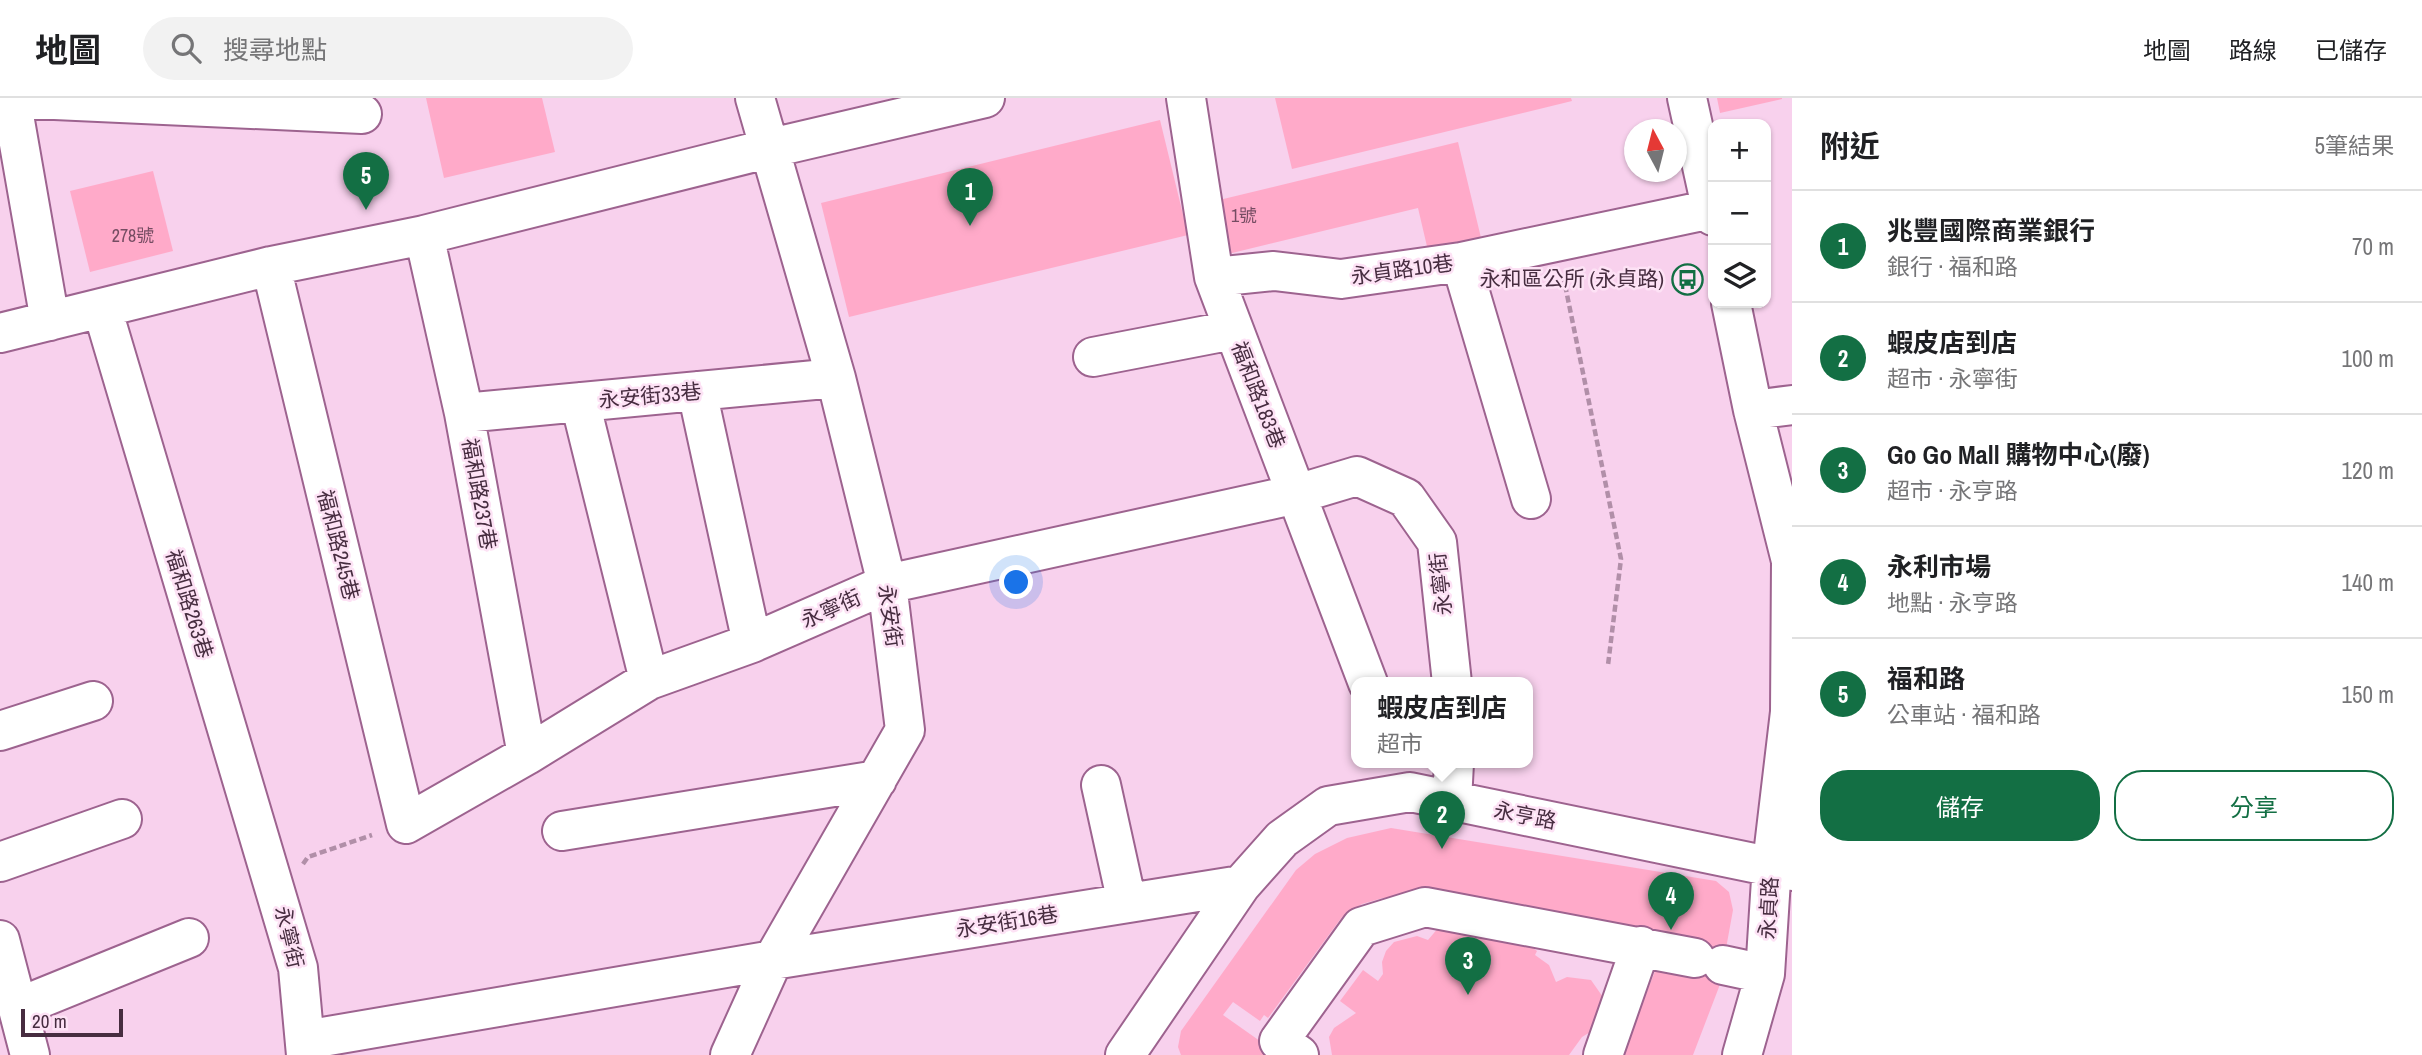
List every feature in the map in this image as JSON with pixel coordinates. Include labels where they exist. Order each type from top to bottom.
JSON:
[{"type":"street","points":[[50,321],[11,98],[362,114]]},
{"type":"street","name":"永安街","points":[[730,1055],[773,960],[905,730],[887,584],[836,378],[767,149],[755,98]]},
{"type":"street","points":[[0,333],[271,266],[424,235],[767,149],[985,98]]},
{"type":"street","name":"福和路183巷","points":[[1186,98],[1214,277],[1366,677]]},
{"type":"street","points":[[1686,98],[1708,191]]},
{"type":"street","name":"永貞路10巷","points":[[1214,277],[1274,271],[1341,279],[1461,262],[1708,213]]},
{"type":"street","name":"福和路237巷","points":[[424,235],[464,413],[527,755]]},
{"type":"street","points":[[1461,262],[1531,499]]},
{"type":"street","name":"福和路245巷","points":[[271,266],[406,824]]},
{"type":"street","name":"福和路263巷","points":[[102,308],[277,900]]},
{"type":"street","name":"永貞路","points":[[1732,308],[1753,410],[1791,561],[1791,695],[1782,867],[1765,974],[1742,1055]]},
{"type":"street","points":[[1093,356],[1233,330]]},
{"type":"street","name":"永安街33巷","points":[[464,413],[836,378]]},
{"type":"street","points":[[697,391],[752,643]]},
{"type":"street","points":[[580,402],[649,680]]},
{"type":"street","points":[[1753,410],[1792,405]]},
{"type":"street","name":"永寧街","points":[[406,824],[527,755],[649,680],[752,643],[887,584],[1297,494],[1357,476],[1406,498],[1437,542],[1451,677]]},
{"type":"street","points":[[0,730],[93,701]]},
{"type":"street","points":[[1452,802],[1454,768]]},
{"type":"street","name":"永亨路","points":[[1129,1054],[1241,884],[1282,839],[1328,806],[1405,778],[1452,802],[1782,867]]},
{"type":"street","points":[[562,831],[877,780]]},
{"type":"street","points":[[1101,785],[1127,903]]},
{"type":"street","points":[[0,862],[122,819]]},
{"type":"street","name":"永安街16巷","points":[[306,1048],[597,991],[773,960],[1241,884]]},
{"type":"street","name":"永寧街","points":[[277,900],[298,968],[306,1048]]},
{"type":"street","points":[[1299,1055],[1279,1041],[1361,927],[1425,908],[1641,946],[1765,974]]},
{"type":"street","points":[[19,1007],[189,938]]},
{"type":"street","points":[[0,940],[30,1055]]},
{"type":"street","points":[[1603,1055],[1641,946]]},
{"type":"path","points":[[1556,243],[1621,559],[1608,665]]},
{"type":"path","name":"永寧街","points":[[277,900],[308,857],[406,824]]},
{"type":"building","points":[[426,98],[542,98],[555,152],[444,178]]},
{"type":"building","points":[[1275,98],[1571,98],[1572,101],[1292,169]]},
{"type":"building","points":[[1717,98],[1782,98],[1782,99],[1720,113]]},
{"type":"building","points":[[1160,120],[1188,235],[849,317],[821,203]]},
{"type":"building","points":[[1458,142],[1482,242],[1429,255],[1418,208],[1228,254],[1215,201]]},
{"type":"building","points":[[153,171],[173,251],[90,272],[70,191]]},
{"type":"building","points":[[1391,828],[1716,881],[1729,892],[1733,910],[1719,987],[1693,1055],[1622,1055],[1657,966],[1403,897],[1383,898],[1362,904],[1342,917],[1268,1018],[1264,1015],[1260,1021],[1233,1002],[1223,1015],[1280,1055],[1181,1055],[1178,1047],[1181,1031],[1296,870],[1315,854],[1347,838]]},
{"type":"building","points":[[1439,927],[1514,934],[1537,951],[1535,955],[1549,965],[1556,982],[1567,977],[1591,980],[1605,1000],[1592,1031],[1582,1037],[1569,1055],[1332,1055],[1329,1037],[1334,1028],[1356,1013],[1340,1001],[1363,970],[1378,981],[1383,974],[1382,962],[1386,951],[1394,942],[1417,936],[1428,940]]},
{"type":"place","name":"福和路","points":[[366,210]]},
{"type":"place","name":"兆豐國際商業銀行","points":[[970,226]]},
{"type":"place","name":"永和區公所 (永貞路)","points":[[1687,279]]},
{"type":"place","name":"蝦皮店到店","points":[[1442,849]]},
{"type":"place","name":"永利市場","points":[[1671,930]]},
{"type":"place","name":"Go Go Mall 購物中心(廢)","points":[[1468,995]]}]
